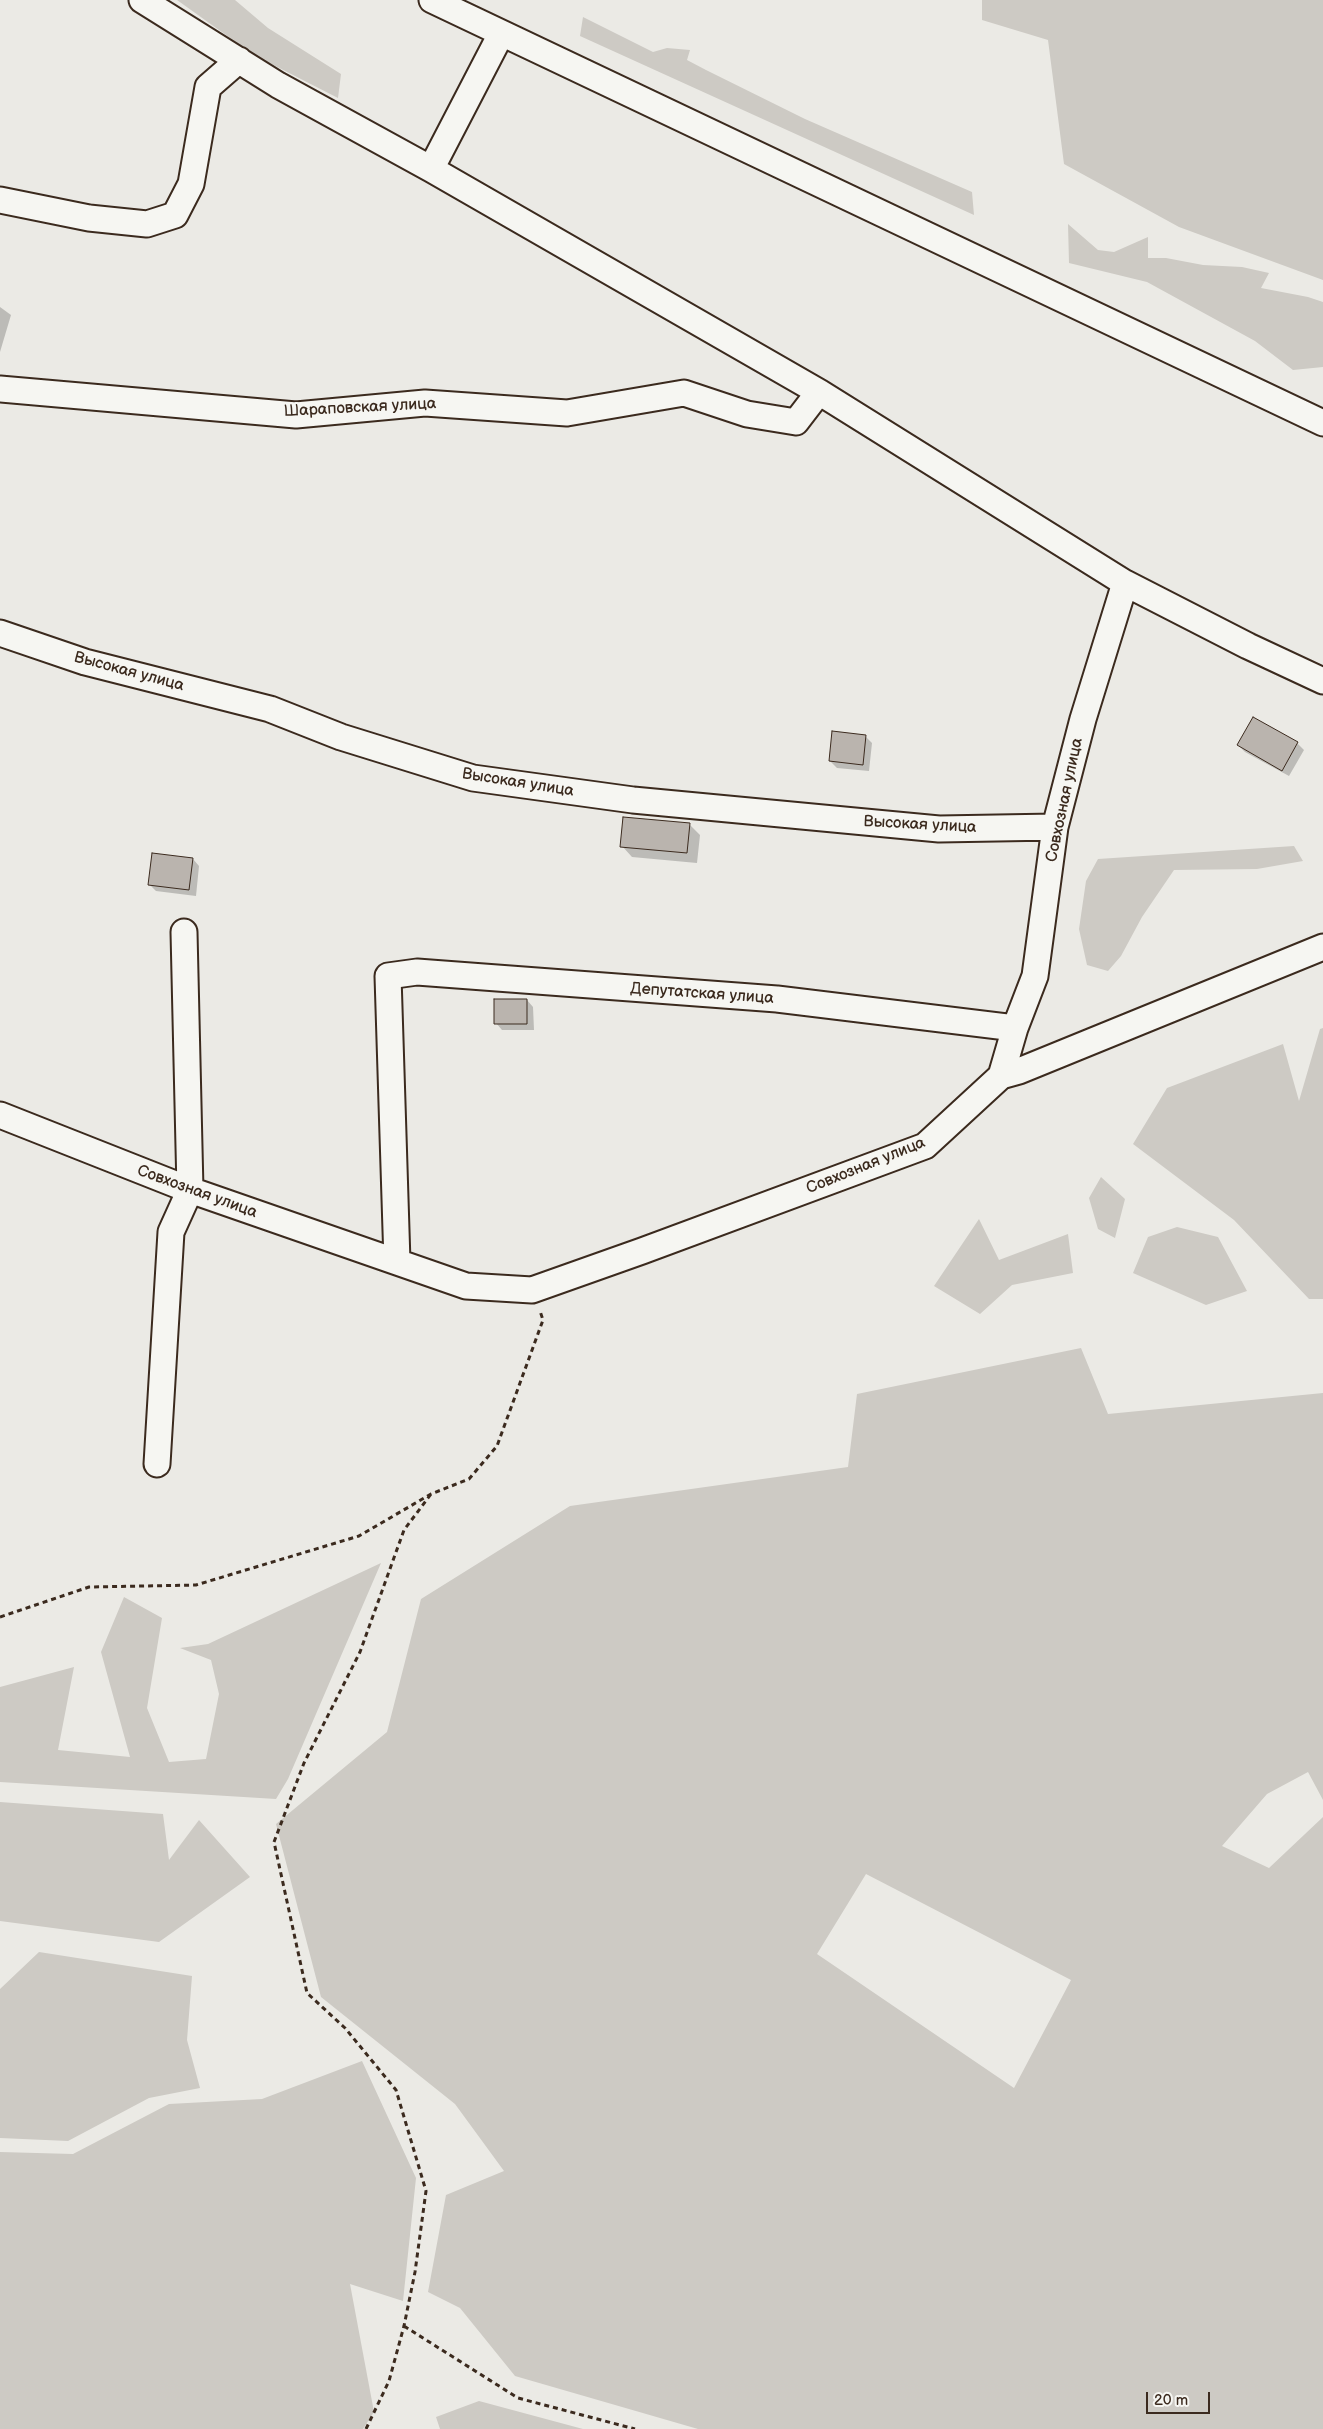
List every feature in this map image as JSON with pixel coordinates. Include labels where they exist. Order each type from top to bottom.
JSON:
[{"type":"street","points":[[142,0],[278,85],[431,169],[820,392],[1125,583],[1248,646],[1323,681]]},
{"type":"street","points":[[432,0],[1323,423]]},
{"type":"street","points":[[431,169],[501,34]]},
{"type":"street","points":[[0,200],[89,218],[147,224],[175,215],[192,184],[208,87],[239,60]]},
{"type":"street","name":"Шараповская улица","points":[[0,389],[296,415],[425,403],[567,413],[684,393],[747,414],[796,422],[820,392]]},
{"type":"street","name":"Совхозная улица","points":[[0,1115],[190,1190],[466,1286],[532,1290],[924,1146],[1001,1076],[1015,1028],[1035,976],[1056,827],[1083,719],[1125,583]]},
{"type":"street","name":"Высокая улица","points":[[0,633],[85,662],[270,709],[341,737],[473,778],[634,800],[939,829],[1056,827]]},
{"type":"street","points":[[157,1464],[171,1232],[190,1190],[184,932]]},
{"type":"street","points":[[1001,1076],[1323,947]]},
{"type":"street","name":"Депутатская улица","points":[[397,1262],[388,976],[417,972],[777,999],[1015,1028]]},
{"type":"path","points":[[0,1617],[89,1587],[196,1585],[359,1536],[431,1494],[469,1478],[497,1446],[543,1320],[532,1290]]},
{"type":"path","points":[[366,2429],[389,2381],[404,2326],[415,2272],[426,2191],[396,2090],[345,2028],[307,1994],[274,1842],[304,1763],[360,1652],[404,1530],[412,1516],[431,1494]]},
{"type":"path","points":[[404,2326],[518,2398],[635,2429]]},
{"type":"shaded area","points":[[177,0],[235,0],[268,28],[341,74],[338,98],[254,55]]},
{"type":"shaded area","points":[[982,0],[1323,0],[1323,280],[1179,227],[1064,164],[1048,40],[982,20]]},
{"type":"shaded area","points":[[583,17],[653,52],[667,48],[690,50],[687,60],[706,70],[805,119],[972,192],[974,215],[580,36]]},
{"type":"shaded area","points":[[1068,224],[1098,250],[1114,252],[1148,237],[1148,258],[1166,258],[1203,265],[1242,267],[1269,273],[1261,288],[1308,297],[1323,302],[1323,367],[1293,370],[1255,341],[1147,282],[1069,263]]},
{"type":"shaded area","points":[[1294,846],[1303,861],[1257,869],[1174,870],[1142,917],[1121,956],[1108,971],[1087,965],[1079,929],[1086,881],[1098,859]]},
{"type":"shaded area","points":[[1323,1028],[1323,1299],[1309,1299],[1234,1220],[1133,1144],[1167,1088],[1283,1044],[1299,1101],[1320,1029]]},
{"type":"shaded area","points":[[1101,1177],[1125,1199],[1115,1238],[1098,1229],[1089,1198]]},
{"type":"shaded area","points":[[979,1219],[999,1260],[1068,1234],[1073,1273],[1012,1285],[980,1314],[934,1286]]},
{"type":"shaded area","points":[[1177,1227],[1218,1237],[1247,1291],[1206,1305],[1133,1273],[1148,1237]]},
{"type":"shaded area","points":[[1081,1348],[1108,1414],[1323,1393],[1323,1800],[1308,1772],[1267,1794],[1222,1846],[1269,1868],[1323,1817],[1323,2429],[698,2429],[515,2376],[460,2308],[428,2292],[446,2195],[504,2171],[455,2104],[321,1997],[276,1824],[387,1732],[421,1599],[570,1506],[848,1467],[857,1394]],"holes":[[[866,1874],[1071,1980],[1014,2088],[817,1954]]]},
{"type":"shaded area","points":[[381,1563],[288,1779],[276,1799],[0,1782],[0,1687],[74,1667],[58,1750],[130,1757],[101,1652],[124,1597],[162,1618],[147,1708],[169,1762],[206,1759],[219,1694],[211,1660],[180,1648],[208,1644]]},
{"type":"shaded area","points":[[0,1802],[163,1814],[169,1860],[199,1820],[250,1877],[159,1942],[0,1921]]},
{"type":"shaded area","points":[[39,1952],[192,1976],[187,2040],[200,2088],[149,2098],[68,2141],[0,2138],[0,1989]]},
{"type":"shaded area","points":[[362,2061],[416,2178],[403,2301],[350,2284],[374,2412],[363,2429],[0,2429],[0,2152],[73,2154],[169,2104],[262,2099]]},
{"type":"shaded area","points":[[479,2401],[583,2429],[440,2429],[436,2417]]},
{"type":"building","points":[[1253,717],[1298,742],[1282,771],[1237,745]]},
{"type":"building","points":[[832,731],[866,735],[863,765],[829,761]]},
{"type":"building","points":[[623,817],[690,823],[687,853],[620,847]]},
{"type":"building","points":[[152,853],[193,858],[189,890],[148,885]]},
{"type":"building","points":[[494,999],[527,999],[527,1024],[494,1024]]}]
